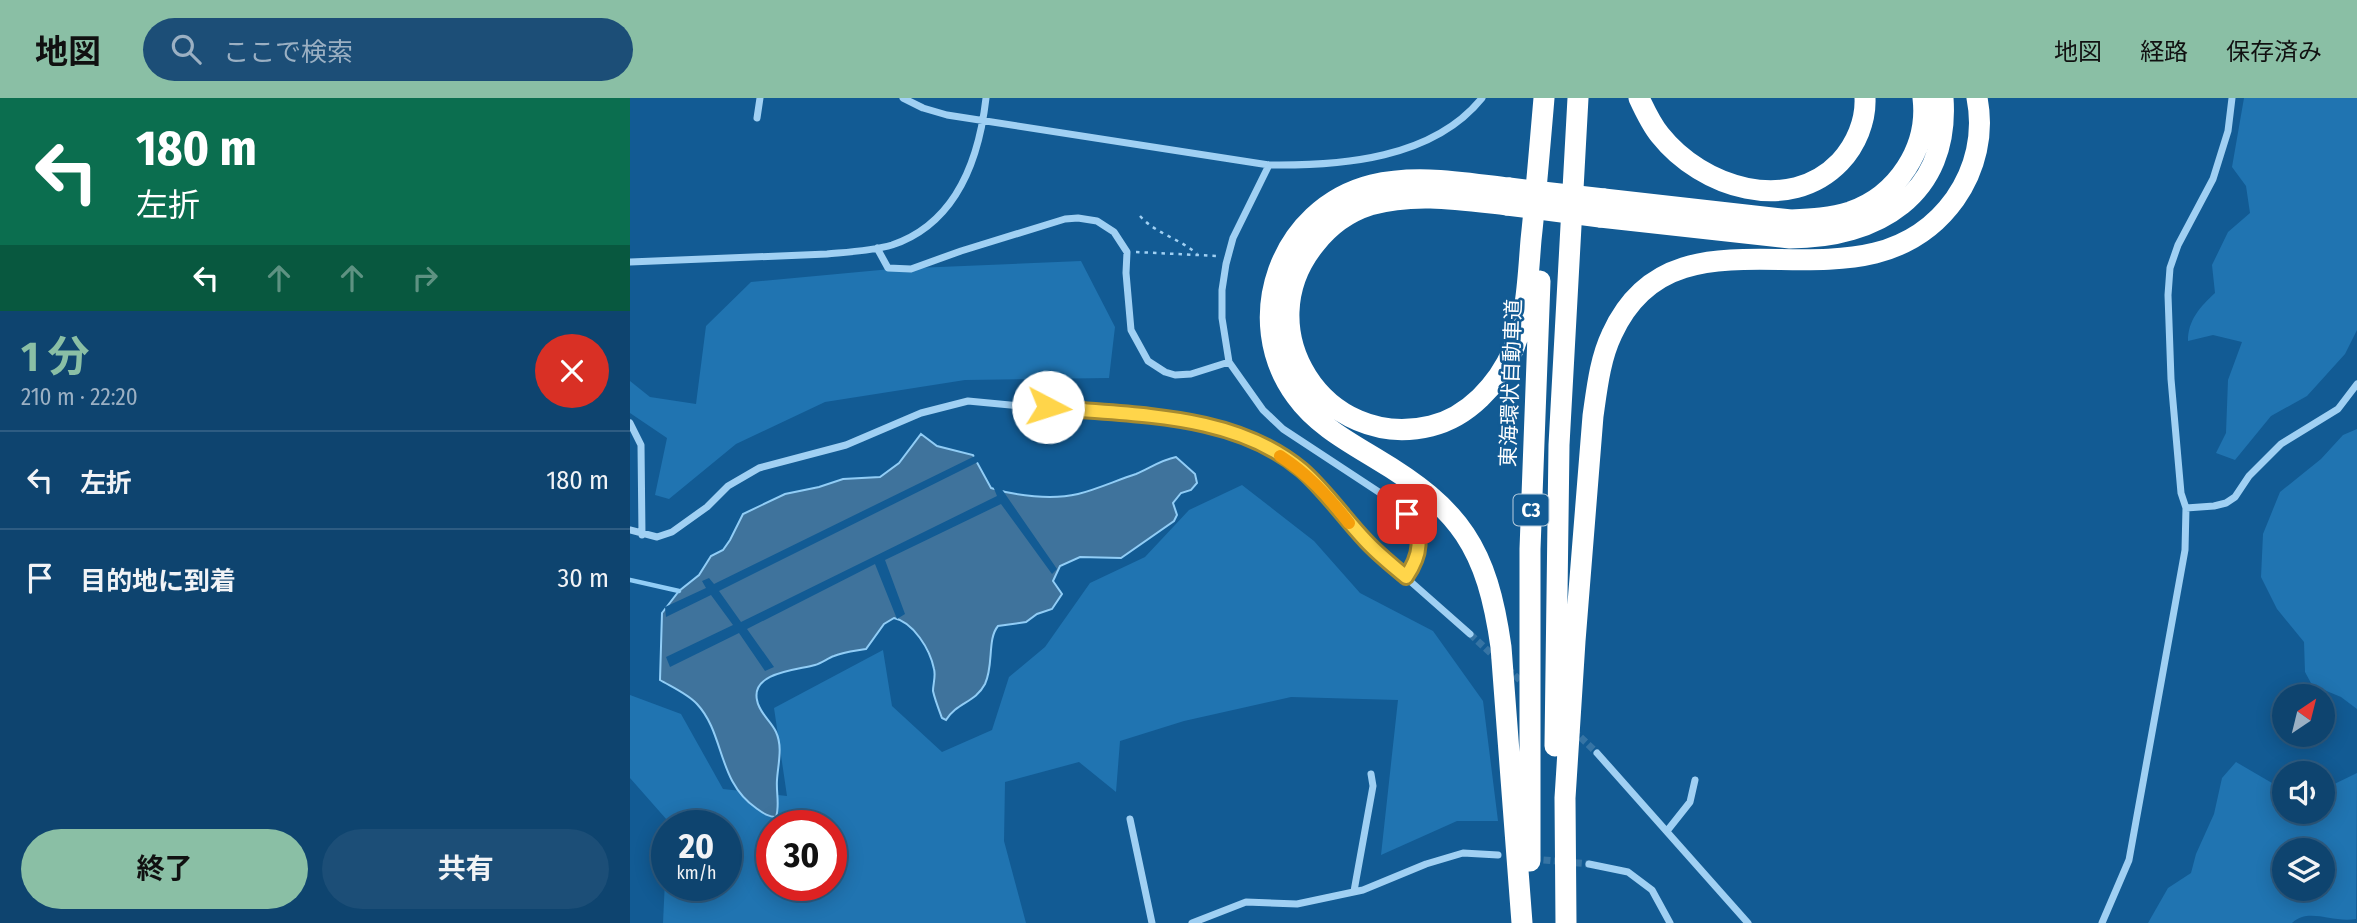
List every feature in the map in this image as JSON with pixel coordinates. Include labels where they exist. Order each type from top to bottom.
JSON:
[{"type":"highway","points":[[1508,197],[1389,201],[1351,213],[1319,238],[1298,269],[1288,306],[1288,324],[1291,342],[1302,369],[1333,407],[1379,428],[1418,429],[1439,424],[1460,414],[1478,400],[1505,367],[1514,348],[1525,301],[1544,98]]},
{"type":"highway","name":"東海環状自動車道","points":[[1530,923],[1528,649],[1532,447],[1552,98]]},
{"type":"highway","name":"C3","points":[[1558,923],[1555,771],[1557,544],[1564,330],[1578,98]]},
{"type":"highway","points":[[1639,98],[1660,136],[1690,163],[1724,183],[1764,191],[1801,187],[1833,169],[1855,142],[1862,125],[1865,98]]},
{"type":"highway","points":[[1602,208],[1791,220],[1813,219],[1852,211],[1884,192],[1906,169],[1920,137],[1923,98]]},
{"type":"highway","points":[[1522,923],[1501,648],[1496,614],[1482,566],[1462,529],[1434,497],[1335,433],[1296,397],[1278,363],[1269,325],[1272,288],[1284,254],[1308,221],[1338,199],[1373,185],[1415,180],[1508,197],[1602,208],[1790,238],[1815,238],[1858,230],[1896,210],[1922,182],[1939,148],[1943,98]]},
{"type":"highway","points":[[1566,923],[1565,798],[1575,641],[1598,380],[1611,335],[1632,301],[1661,277],[1696,263],[1860,257],[1899,246],[1916,236],[1948,209],[1970,174],[1980,131],[1977,98]]},
{"type":"street","points":[[757,118],[760,98]]},
{"type":"street","points":[[903,98],[947,116],[1269,165],[1306,166],[1381,155],[1413,145],[1458,122],[1482,98]]},
{"type":"street","points":[[630,262],[827,254],[893,244],[922,229],[952,200],[972,168],[984,121],[986,98]]},
{"type":"street","points":[[2102,923],[2129,860],[2183,565],[2186,508],[2181,493],[2171,379],[2168,295],[2170,268],[2178,244],[2213,179],[2228,131],[2232,98]]},
{"type":"street","points":[[1269,165],[1233,238],[1227,258],[1222,290],[1222,318],[1229,362],[1263,410],[1283,429],[1397,504],[1407,514],[1420,537],[1420,550],[1406,577]]},
{"type":"street","points":[[877,248],[888,268],[911,270],[1036,227],[1078,218],[1097,221],[1119,239],[1127,252],[1131,330],[1148,361],[1165,372],[1175,374],[1191,374],[1229,362]]},
{"type":"street","points":[[2186,508],[2214,506],[2235,497],[2249,476],[2281,444],[2338,409],[2357,384]]},
{"type":"street","points":[[630,530],[657,537],[672,532],[707,508],[728,486],[759,468],[846,444],[947,405],[968,401],[997,402],[1189,422],[1243,436],[1299,468],[1322,488],[1368,544],[1470,634]]},
{"type":"street","points":[[630,423],[641,446],[642,535]]},
{"type":"street","points":[[1597,753],[1748,923]]},
{"type":"street","points":[[1354,891],[1373,786],[1371,774]]},
{"type":"street","points":[[1667,831],[1689,802],[1695,780]]},
{"type":"street","points":[[1130,819],[1152,923]]},
{"type":"street","points":[[1192,923],[1246,902],[1297,904],[1354,891],[1463,853],[1498,855]]},
{"type":"street","points":[[1589,864],[1628,872],[1652,890],[1670,923]]},
{"type":"path","points":[[1140,216],[1149,226],[1175,238],[1197,254]]},
{"type":"path","points":[[1127,252],[1197,254],[1227,258]]},
{"type":"shaded area","points":[[2244,98],[2357,98],[2357,330],[2345,354],[2307,396],[2271,416],[2235,460],[2216,453],[2226,433],[2228,380],[2242,342],[2213,335],[2188,341],[2196,314],[2215,293],[2212,265],[2228,232],[2250,213],[2246,186],[2232,167]]},
{"type":"shaded area","points":[[1081,261],[1115,327],[1109,378],[965,380],[825,402],[736,444],[669,499],[655,495],[667,438],[630,413],[630,381],[650,397],[696,404],[706,326],[751,282],[891,269]]},
{"type":"shaded area","points":[[2357,429],[2357,709],[2335,695],[2335,684],[2311,684],[2305,672],[2304,642],[2277,609],[2261,577],[2263,534],[2280,492],[2321,459],[2343,435]]},
{"type":"shaded area","points":[[921,434],[937,446],[973,455],[991,488],[1011,493],[1046,497],[1078,494],[1176,457],[1195,474],[1197,483],[1191,490],[1181,493],[1173,503],[1177,515],[1174,521],[1121,558],[1080,557],[1060,566],[1053,581],[1062,594],[1052,609],[1037,614],[1026,622],[998,626],[993,638],[985,684],[946,720],[942,718],[933,691],[935,672],[929,653],[908,625],[894,618],[884,624],[866,649],[777,674],[761,683],[757,691],[758,705],[776,732],[780,750],[777,810],[759,810],[743,797],[734,785],[713,729],[697,704],[660,680],[662,613],[679,591],[699,575],[711,556],[723,550],[743,514],[785,494],[843,479],[880,477],[899,463]]},
{"type":"shaded area","points":[[1242,485],[1314,541],[1360,593],[1433,631],[1483,701],[1498,821],[1457,821],[1381,855],[1398,700],[1291,697],[1184,721],[1120,741],[1116,792],[1079,762],[1005,782],[1004,841],[1026,923],[663,923],[664,901],[742,901],[742,810],[658,810],[630,778],[630,695],[681,714],[723,789],[787,796],[774,708],[883,650],[892,706],[942,752],[992,730],[1009,677],[1045,647],[1090,583],[1145,557],[1189,510]]},
{"type":"shaded area","points":[[2236,762],[2272,783],[2272,824],[2335,824],[2335,784],[2357,773],[2356,919],[2306,916],[2292,923],[2148,923],[2168,888],[2191,873],[2196,854],[2214,814],[2222,778]]},
{"type":"pier","points":[[977,455],[980,461],[719,591],[741,622],[997,496],[991,481],[993,485],[1001,488],[1057,569],[1052,574],[1001,504],[885,560],[905,614],[897,619],[875,564],[747,629],[774,667],[765,671],[739,633],[670,667],[666,657],[733,625],[711,595],[666,617],[665,607],[706,588],[702,581],[709,578],[714,584]]},
{"type":"waterway","points":[[630,580],[679,591]]},
{"type":"tunnel","points":[[1470,634],[1498,660]]},
{"type":"tunnel","points":[[1507,668],[1526,686]]},
{"type":"tunnel","points":[[1573,730],[1597,753]]},
{"type":"tunnel","points":[[1533,859],[1589,864]]},
{"type":"slow traffic","points":[[1280,456],[1322,488],[1349,523]]},
{"type":"route","points":[[1048,407],[1189,422],[1243,436],[1299,468],[1322,488],[1368,544],[1406,577],[1420,550],[1420,537],[1407,514]]}]
